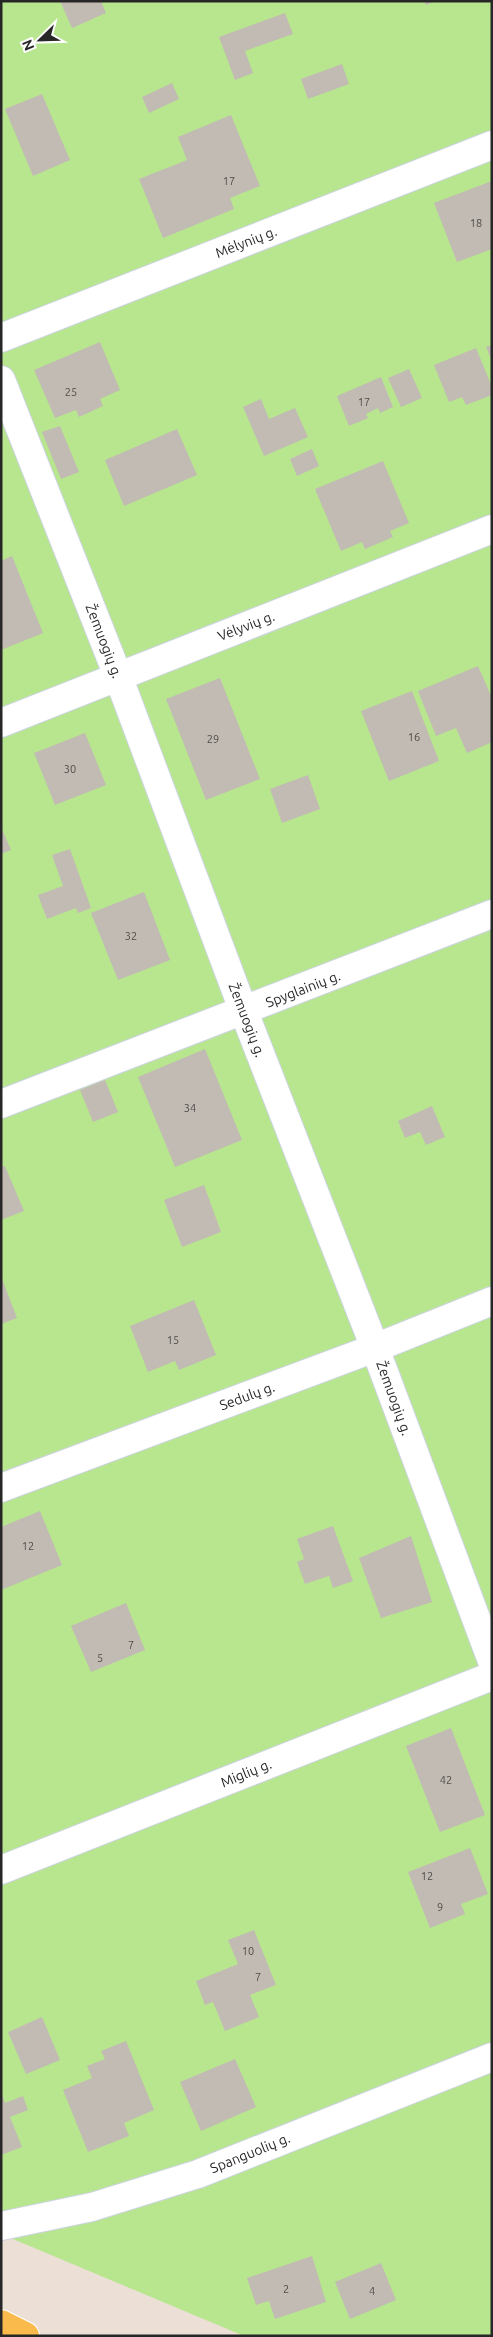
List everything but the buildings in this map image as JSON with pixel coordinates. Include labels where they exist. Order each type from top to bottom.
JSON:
[{"type":"main road","points":[[1,2324],[25,2336]]},
{"type":"street","name":"Mėlynių g.","points":[[1,338],[492,146]]},
{"type":"street","name":"Žemuogių g.","points":[[1,380],[118,676],[244,1012],[375,1348],[492,1661]]},
{"type":"street","name":"Vėlyvių g.","points":[[1,723],[492,529]]},
{"type":"street","name":"Spyglainių g.","points":[[1,1104],[244,1012],[492,914]]},
{"type":"street","name":"Sedulų g.","points":[[1,1488],[375,1348],[492,1301]]},
{"type":"street","name":"Miglių g.","points":[[1,1870],[492,1676]]},
{"type":"street","name":"Spanguolių g.","points":[[1,2226],[92,2206],[198,2174],[492,2057]]},
{"type":"green space","points":[[1,1],[492,1],[492,2336],[244,2336],[1,2234]]}]
